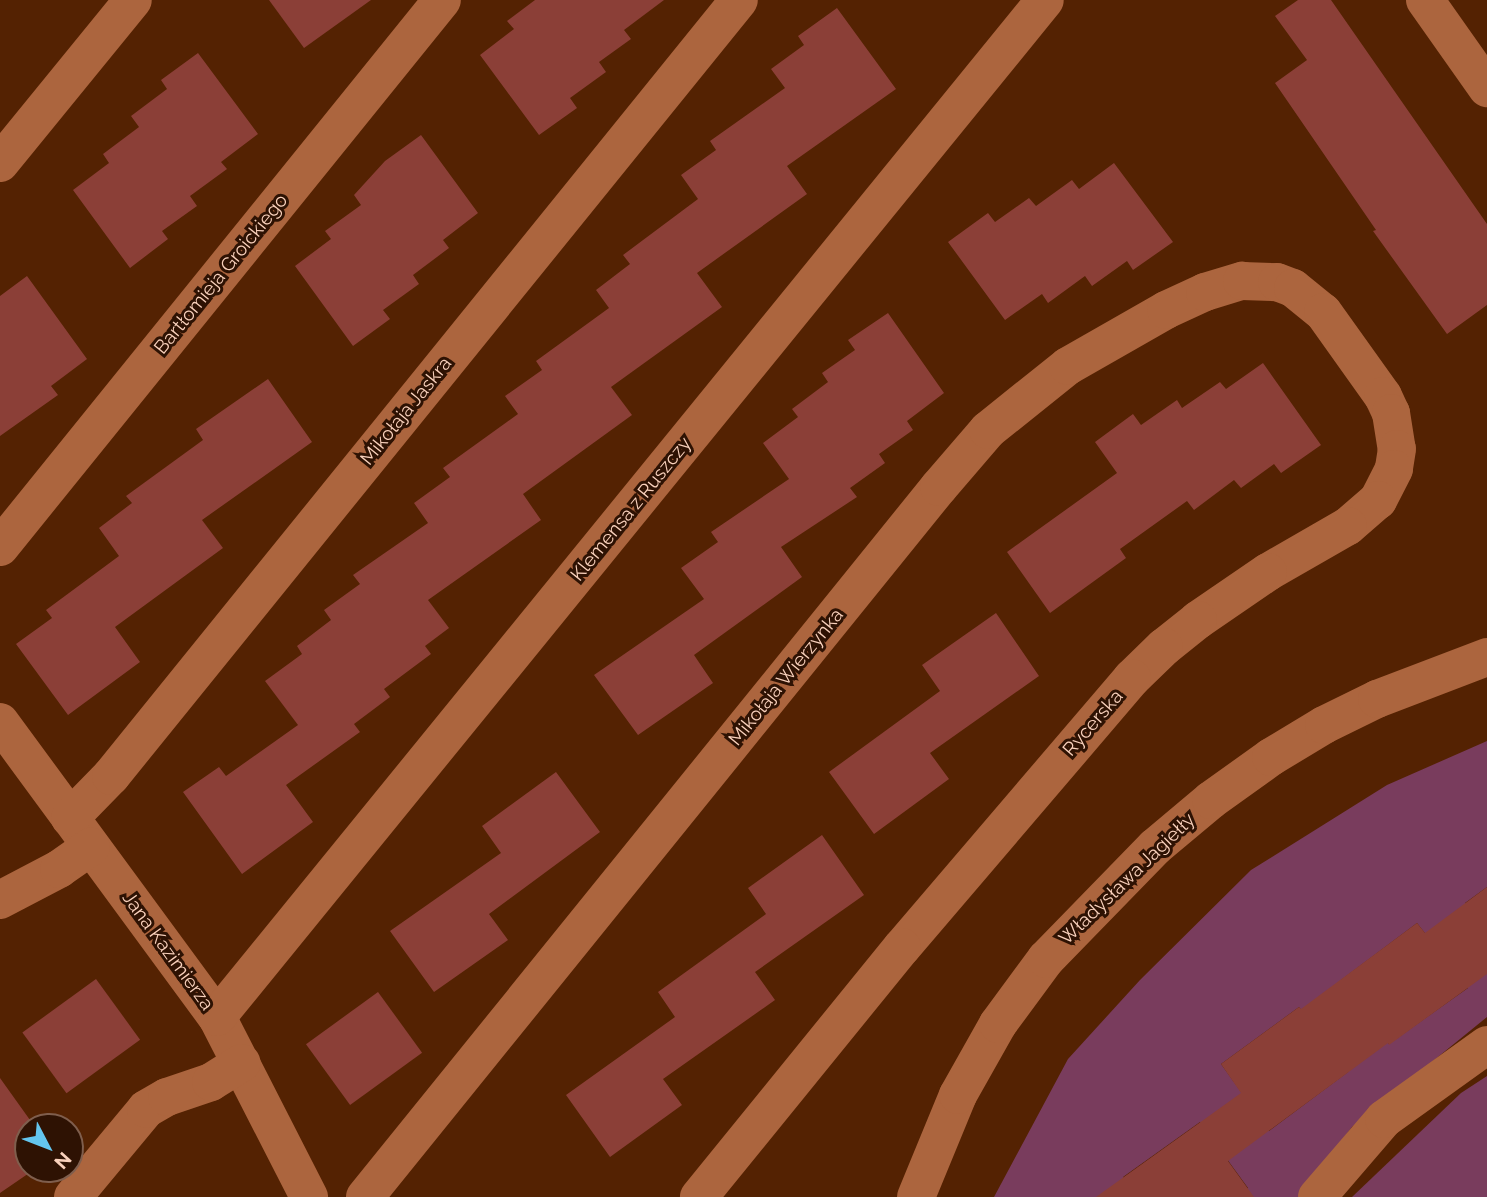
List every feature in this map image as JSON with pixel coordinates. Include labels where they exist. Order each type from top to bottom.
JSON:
[{"type":"street","points":[[0,163],[133,0]]},
{"type":"street","name":"Bartłomieja Groickiego","points":[[0,547],[442,0]]},
{"type":"street","name":"Mikołaja Jaskra","points":[[0,900],[59,869],[111,776],[739,0]]},
{"type":"street","name":"Klemensa z Ruszczy","points":[[217,1017],[1045,0]]},
{"type":"street","points":[[1425,0],[1487,88]]},
{"type":"street","name":"Mikołaja Wierzynka","points":[[365,1197],[988,430],[1068,366],[1166,310],[1205,292],[1242,281],[1277,282],[1293,288]]},
{"type":"street","name":"Rycerska","points":[[699,1197],[911,936],[1132,678],[1164,647],[1198,620],[1268,572],[1348,526],[1378,500],[1394,469],[1397,449],[1391,413],[1383,396],[1323,312],[1293,288]]},
{"type":"street","name":"Władysława Jagiełły","points":[[916,1197],[958,1095],[998,1024],[1045,959],[1156,847],[1241,778],[1324,725],[1377,699],[1487,657]]},
{"type":"street","name":"Jana Kazimierza","points":[[0,722],[217,1017],[309,1197]]},
{"type":"street","points":[[1317,1197],[1384,1119],[1487,1045]]},
{"type":"street","points":[[73,1197],[146,1109],[167,1097],[211,1082],[242,1063]]},
{"type":"shaded area","points":[[1487,741],[1487,887],[1465,903],[1487,932],[1487,1017],[1352,1127],[1298,1197],[1235,1197],[1248,1188],[1200,1122],[1123,1177],[1137,1197],[994,1197],[1068,1059],[1140,980],[1251,870],[1387,785]],"holes":[[[1417,923],[1468,988],[1389,1044],[1341,980]],[[1299,1007],[1348,1072],[1269,1131],[1221,1064]]]},
{"type":"shaded area","points":[[1487,1076],[1487,1197],[1352,1197],[1461,1093]]},
{"type":"building","points":[[269,0],[371,0],[304,48]]},
{"type":"building","points":[[535,0],[664,0],[624,30],[631,39],[599,62],[606,72],[570,98],[577,108],[539,135],[480,55],[514,29],[507,21]]},
{"type":"building","points":[[1298,0],[1331,0],[1487,224],[1487,305],[1447,334],[1373,231],[1376,230],[1275,83],[1307,60],[1275,16]]},
{"type":"building","points":[[837,8],[896,89],[787,166],[807,194],[697,273],[722,307],[611,387],[632,415],[523,494],[541,520],[428,600],[449,628],[425,646],[431,654],[384,689],[390,697],[354,724],[360,732],[286,785],[313,822],[242,874],[183,792],[219,767],[226,776],[298,725],[265,681],[302,654],[297,646],[331,620],[324,610],[360,584],[353,575],[428,523],[414,503],[450,477],[443,468],[518,414],[505,396],[542,370],[536,361],[609,308],[596,290],[630,264],[623,255],[698,199],[681,175],[716,150],[710,141],[785,88],[771,69],[804,45],[798,36]]},
{"type":"building","points":[[198,53],[258,134],[221,162],[227,169],[190,196],[197,206],[162,231],[168,239],[130,268],[73,190],[109,163],[103,154],[139,127],[131,116],[167,89],[161,80]]},
{"type":"building","points":[[421,135],[478,213],[443,240],[449,248],[413,275],[419,284],[383,310],[390,319],[353,346],[295,266],[331,239],[325,231],[361,205],[354,195],[385,161]]},
{"type":"building","points":[[1114,163],[1173,242],[1133,270],[1127,261],[1092,286],[1085,276],[1048,303],[1042,294],[1005,320],[948,242],[988,213],[995,222],[1029,198],[1036,206],[1072,180],[1079,189]]},
{"type":"building","points":[[27,276],[87,359],[51,386],[58,395],[0,436],[0,296]]},
{"type":"building","points":[[888,313],[944,393],[907,421],[913,430],[879,454],[885,463],[850,488],[857,497],[781,547],[802,577],[694,655],[713,683],[638,735],[594,675],[704,599],[681,568],[718,542],[711,532],[789,479],[763,443],[798,417],[792,409],[828,382],[822,373],[855,350],[848,340]]},
{"type":"building","points":[[1263,363],[1321,445],[1281,473],[1274,464],[1241,488],[1234,480],[1194,510],[1187,501],[1120,549],[1126,558],[1050,613],[1007,552],[1117,473],[1095,442],[1133,414],[1141,425],[1177,400],[1182,408],[1220,382],[1226,389]]},
{"type":"building","points":[[268,379],[312,442],[202,520],[223,548],[115,627],[140,662],[68,715],[16,644],[52,618],[46,610],[119,556],[99,528],[132,503],[126,496],[203,440],[196,429]]},
{"type":"building","points":[[996,613],[1039,676],[930,753],[949,779],[874,834],[829,772],[940,691],[922,665]]},
{"type":"building","points":[[556,772],[600,832],[489,914],[508,940],[434,992],[390,931],[501,853],[482,826]]},
{"type":"building","points":[[822,835],[864,895],[755,972],[775,1000],[663,1079],[682,1105],[610,1157],[566,1095],[675,1017],[658,992],[766,914],[748,888]]},
{"type":"building","points":[[1487,887],[1487,974],[1228,1161],[1254,1197],[1096,1197],[1241,1093],[1221,1064],[1417,923],[1425,933]]},
{"type":"building","points":[[96,979],[140,1040],[66,1093],[22,1032]]},
{"type":"building","points":[[378,992],[422,1053],[350,1105],[306,1044]]},
{"type":"building","points":[[0,1078],[25,1113],[14,1113],[15,1183],[0,1193]]}]
